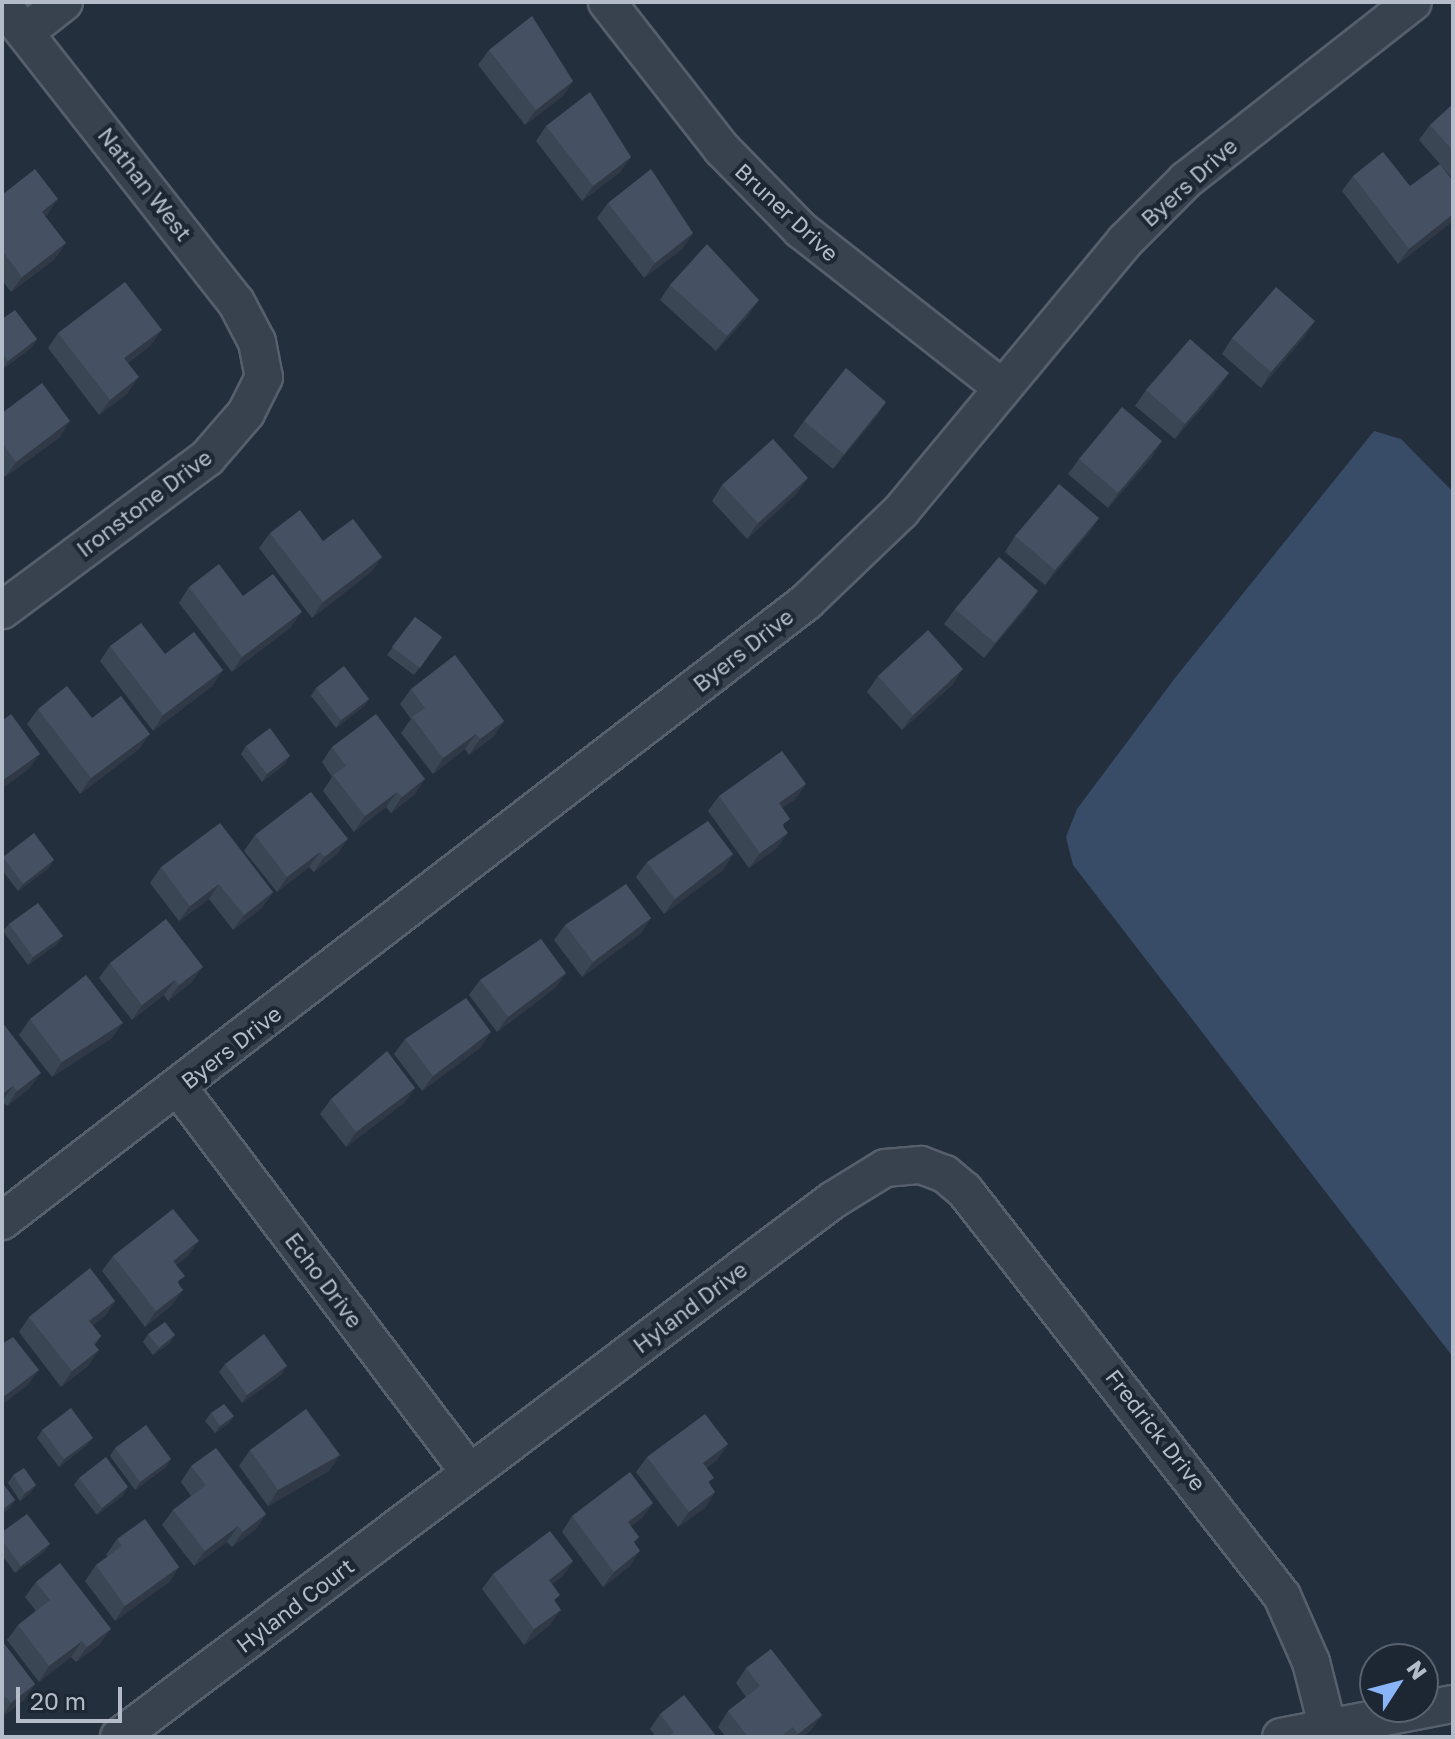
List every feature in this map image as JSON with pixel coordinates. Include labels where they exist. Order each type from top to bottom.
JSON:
[{"type":"street","points":[[27,31],[64,2]]},
{"type":"street","name":"Bruner Drive","points":[[607,2],[722,149],[801,230],[1001,387]]},
{"type":"street","name":"Byers Drive","points":[[2,1221],[806,602],[901,511],[1125,241],[1186,180],[1413,2]]},
{"type":"street","name":"Nathan West","points":[[2,4],[27,31],[236,302],[257,342],[264,377]]},
{"type":"street","name":"Ironstone Drive","points":[[2,610],[207,458],[246,413],[264,377]]},
{"type":"street","name":"Echo Drive","points":[[178,1087],[470,1473]]},
{"type":"street","name":"Hyland Drive","points":[[470,1473],[857,1183],[885,1168],[921,1165]]},
{"type":"street","name":"Fredrick Drive","points":[[921,1165],[945,1174],[965,1191],[1282,1596],[1311,1662],[1329,1732]]},
{"type":"street","name":"Hyland Court","points":[[119,1737],[470,1473]]},
{"type":"street","points":[[1281,1737],[1329,1732],[1453,1704]]},
{"type":"water","points":[[1374,431],[1401,439],[1453,492],[1453,1357],[1073,865],[1066,837],[1077,809],[1175,678]]},
{"type":"building","points":[[532,16],[573,81],[536,110],[489,50]]},
{"type":"building","points":[[590,92],[631,157],[593,186],[546,126]]},
{"type":"building","points":[[1453,104],[1453,151],[1430,125]]},
{"type":"building","points":[[1383,152],[1410,186],[1440,164],[1453,181],[1453,214],[1409,249],[1353,176]]},
{"type":"building","points":[[35,169],[58,199],[42,212],[66,243],[22,277],[2,250],[2,195]]},
{"type":"building","points":[[651,169],[693,233],[655,263],[608,203]]},
{"type":"building","points":[[707,244],[759,300],[727,336],[670,285]]},
{"type":"building","points":[[125,282],[162,330],[124,358],[139,377],[110,400],[58,333]]},
{"type":"building","points":[[1276,287],[1315,321],[1271,372],[1232,338]]},
{"type":"building","points":[[15,310],[37,339],[8,361],[2,352],[2,319]]},
{"type":"building","points":[[1190,339],[1229,373],[1185,424],[1146,390]]},
{"type":"building","points":[[846,368],[886,402],[844,454],[804,421]]},
{"type":"building","points":[[42,383],[70,421],[16,462],[2,443],[2,413]]},
{"type":"building","points":[[1122,407],[1162,441],[1118,493],[1079,459]]},
{"type":"building","points":[[773,439],[808,478],[758,523],[722,485]]},
{"type":"building","points":[[1059,484],[1099,518],[1055,570],[1015,536]]},
{"type":"building","points":[[300,510],[323,541],[353,519],[382,557],[323,602],[270,533]]},
{"type":"building","points":[[999,557],[1038,591],[995,643],[955,609]]},
{"type":"building","points":[[219,564],[243,596],[273,574],[302,612],[242,657],[189,587]]},
{"type":"building","points":[[415,617],[442,637],[420,668],[392,647]]},
{"type":"building","points":[[141,623],[165,654],[194,632],[223,670],[163,715],[110,646]]},
{"type":"building","points":[[928,630],[963,669],[913,715],[878,676]]},
{"type":"building","points":[[455,655],[504,721],[480,739],[476,734],[443,758],[412,717],[425,708],[411,689]]},
{"type":"building","points":[[344,666],[369,699],[341,720],[316,688]]},
{"type":"building","points":[[67,686],[92,718],[121,696],[150,734],[91,778],[38,709]]},
{"type":"building","points":[[11,714],[40,754],[2,781],[2,721]]},
{"type":"building","points":[[376,714],[425,779],[402,797],[397,792],[365,816],[333,775],[346,766],[332,747]]},
{"type":"building","points":[[270,728],[290,756],[267,774],[246,746]]},
{"type":"building","points":[[782,751],[806,784],[779,803],[790,819],[782,825],[788,833],[760,853],[719,796]]},
{"type":"building","points":[[311,792],[348,839],[324,857],[320,852],[287,877],[255,835]]},
{"type":"building","points":[[708,821],[733,854],[675,899],[647,862]]},
{"type":"building","points":[[220,823],[273,892],[244,915],[219,884],[190,906],[161,867]]},
{"type":"building","points":[[34,833],[54,860],[23,884],[3,857]]},
{"type":"building","points":[[626,884],[651,918],[593,962],[565,925]]},
{"type":"building","points":[[38,903],[63,936],[33,957],[9,924]]},
{"type":"building","points":[[166,919],[203,967],[179,985],[175,980],[142,1005],[110,963]]},
{"type":"building","points":[[541,939],[566,973],[508,1017],[480,980]]},
{"type":"building","points":[[86,975],[123,1023],[62,1062],[30,1019]]},
{"type":"building","points":[[466,998],[491,1032],[433,1076],[405,1039]]},
{"type":"building","points":[[2,1022],[41,1073],[17,1091],[13,1086],[2,1094]]},
{"type":"building","points":[[387,1051],[415,1088],[356,1132],[331,1099]]},
{"type":"building","points":[[173,1209],[199,1241],[173,1261],[185,1276],[177,1282],[183,1290],[156,1311],[113,1256]]},
{"type":"building","points":[[90,1268],[115,1301],[89,1321],[101,1336],[93,1343],[99,1350],[72,1371],[29,1317]]},
{"type":"building","points":[[165,1322],[175,1335],[159,1348],[148,1334]]},
{"type":"building","points":[[264,1334],[287,1366],[247,1395],[225,1364]]},
{"type":"building","points":[[13,1337],[39,1370],[2,1398],[2,1344]]},
{"type":"building","points":[[224,1404],[234,1416],[220,1426],[211,1413]]},
{"type":"building","points":[[71,1408],[93,1438],[64,1459],[42,1430]]},
{"type":"building","points":[[306,1409],[340,1455],[278,1490],[250,1450]]},
{"type":"building","points":[[705,1414],[728,1444],[703,1463],[714,1478],[708,1482],[715,1492],[689,1512],[647,1457]]},
{"type":"building","points":[[146,1425],[171,1459],[140,1482],[115,1448]]},
{"type":"building","points":[[216,1448],[266,1514],[243,1532],[238,1526],[205,1551],[173,1510],[206,1485],[191,1466]]},
{"type":"building","points":[[106,1457],[128,1487],[102,1508],[79,1478]]},
{"type":"building","points":[[24,1468],[36,1485],[25,1493],[13,1475]]},
{"type":"building","points":[[630,1472],[653,1503],[628,1522],[639,1537],[634,1542],[640,1551],[614,1572],[572,1516]]},
{"type":"building","points":[[2,1482],[15,1500],[2,1510]]},
{"type":"building","points":[[27,1514],[50,1544],[21,1566],[2,1540],[2,1532]]},
{"type":"building","points":[[145,1519],[179,1567],[125,1606],[96,1565],[122,1546],[117,1539]]},
{"type":"building","points":[[550,1531],[573,1561],[549,1580],[560,1595],[554,1600],[561,1610],[534,1629],[493,1574]]},
{"type":"building","points":[[60,1563],[111,1629],[87,1647],[82,1641],[49,1666],[18,1625],[50,1600],[36,1582]]},
{"type":"building","points":[[2,1641],[35,1684],[11,1703],[6,1697],[2,1700]]},
{"type":"building","points":[[771,1649],[822,1715],[798,1734],[793,1727],[780,1737],[748,1737],[728,1711],[760,1686],[746,1668]]},
{"type":"building","points":[[684,1695],[717,1737],[668,1737],[674,1732],[660,1714]]}]
